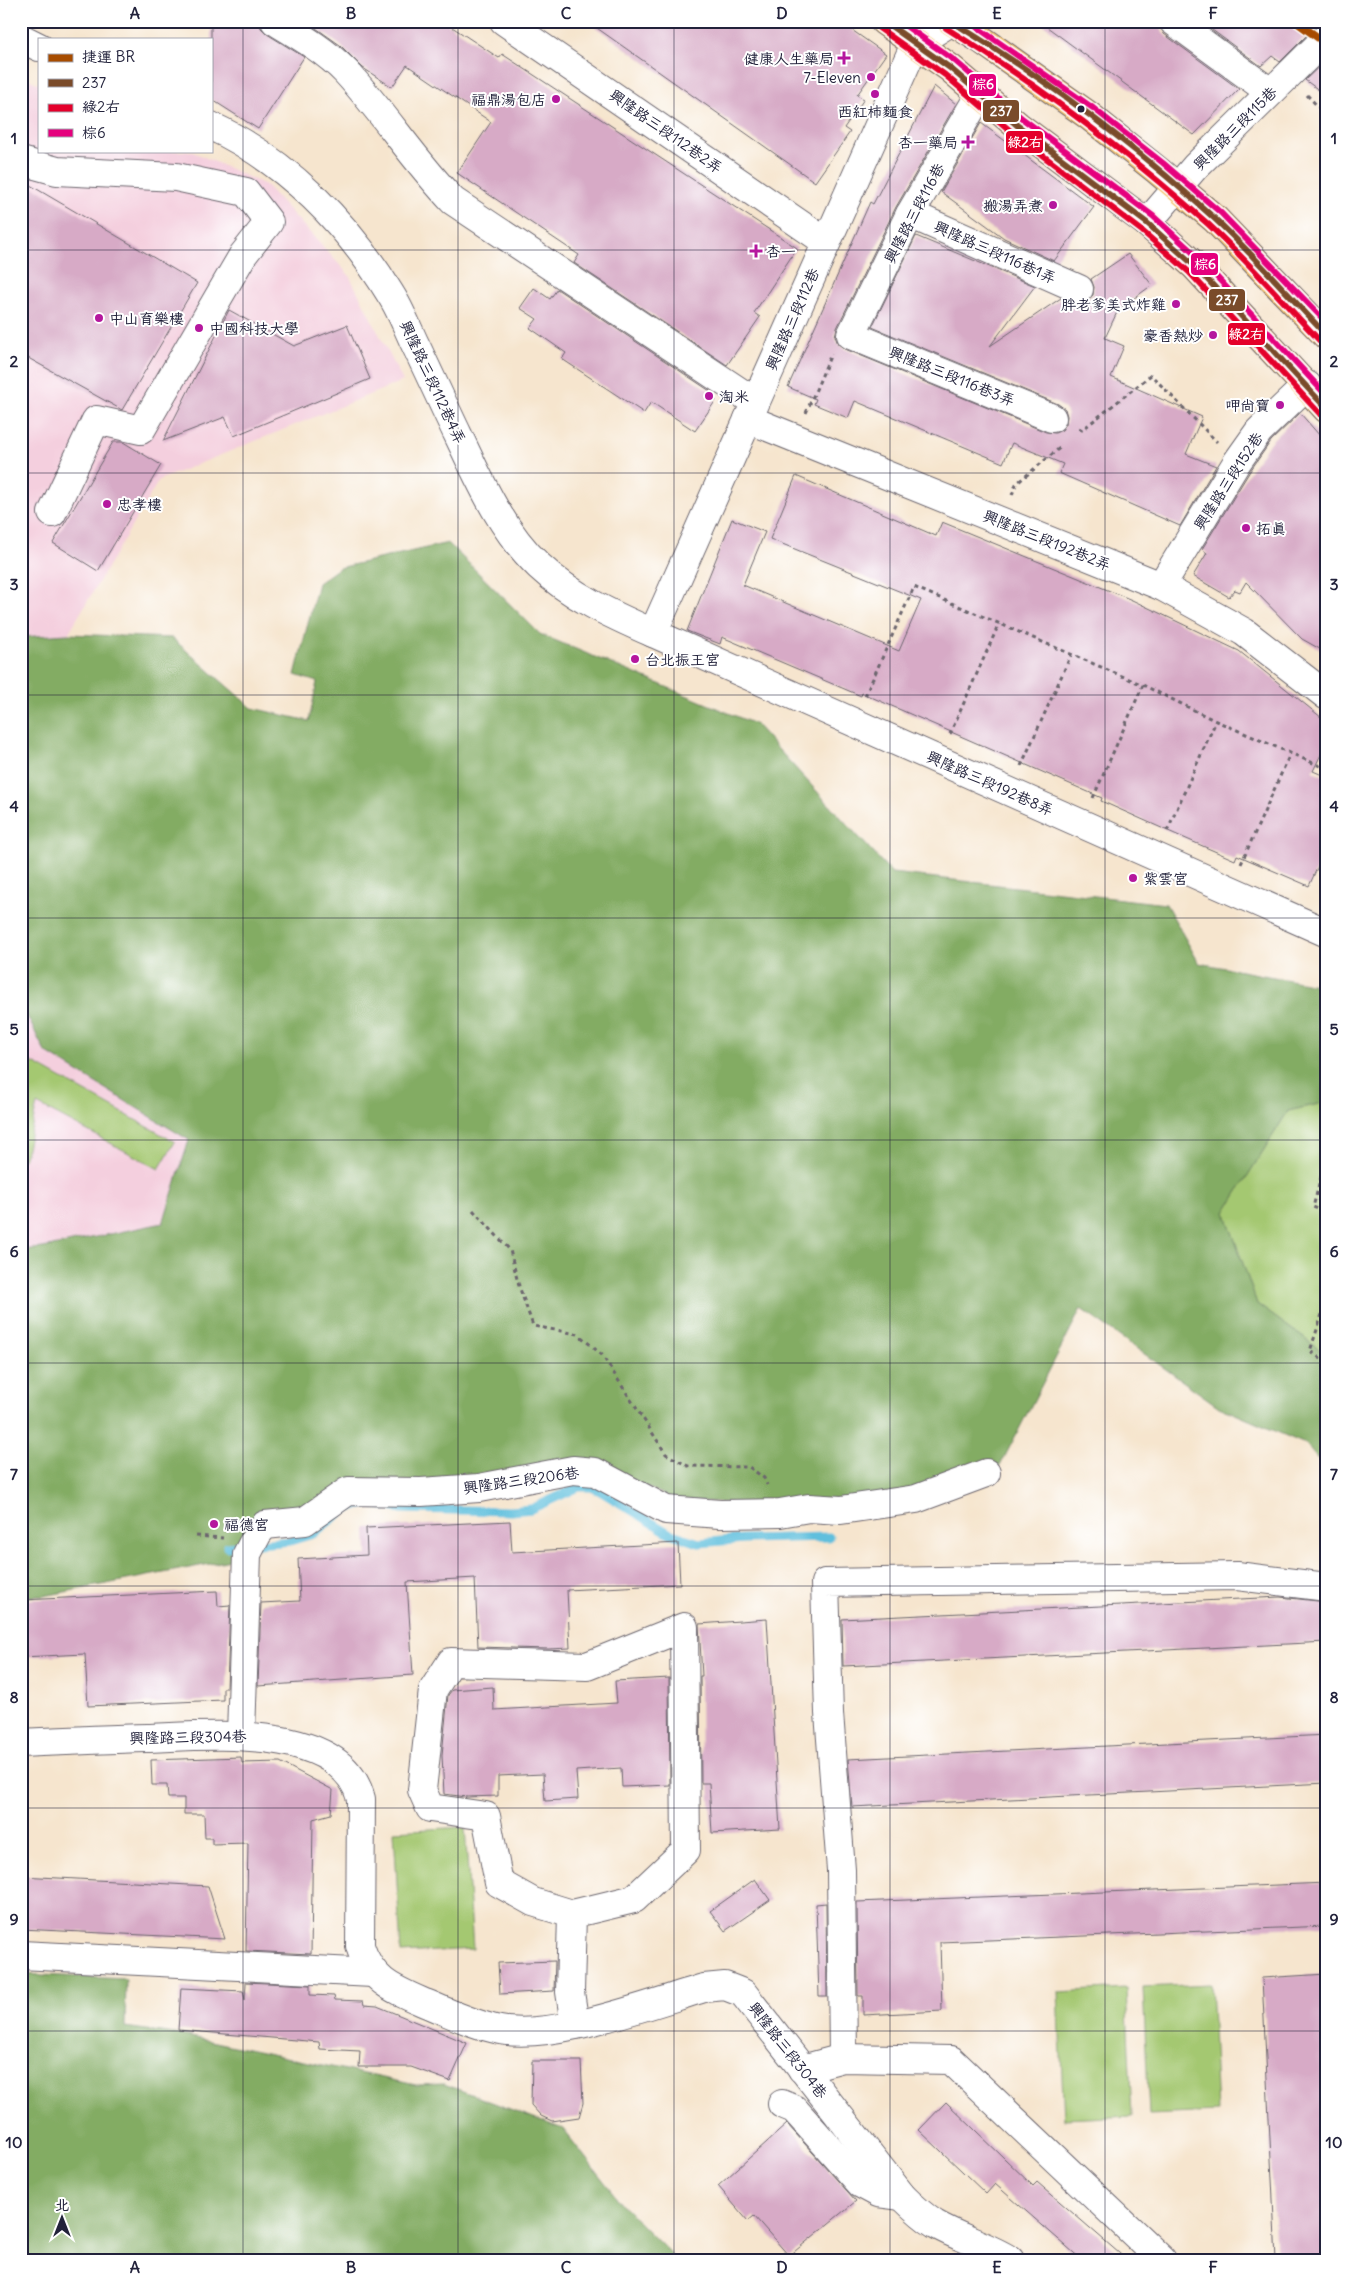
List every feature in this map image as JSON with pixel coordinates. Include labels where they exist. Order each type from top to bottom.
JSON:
[{"type":"main road","points":[[884,21],[950,68],[1018,126],[1147,223],[1195,266],[1307,385],[1327,409]]},
{"type":"main road","points":[[952,21],[1088,115],[1215,219],[1327,336]]},
{"type":"street","points":[[21,32],[26,21]]},
{"type":"street","points":[[275,21],[313,44],[345,71],[431,178],[453,201],[752,410]]},
{"type":"street","name":"興隆路三段112巷2弄","points":[[504,21],[826,242]]},
{"type":"street","points":[[915,44],[952,21]]},
{"type":"street","points":[[1173,21],[1270,92]]},
{"type":"street","name":"興隆路三段115巷","points":[[1147,223],[1195,167],[1327,37]]},
{"type":"street","points":[[21,38],[38,46]]},
{"type":"street","name":"興隆路三段112巷","points":[[653,633],[915,44]]},
{"type":"street","name":"興隆路三段116巷","points":[[852,335],[910,214],[980,94]]},
{"type":"street","name":"興隆路三段112巷4弄","points":[[212,127],[258,153],[300,184],[336,219],[364,252],[392,296],[486,494],[505,526],[538,565],[572,593],[653,633]]},
{"type":"street","points":[[21,161],[57,171],[176,176],[246,192],[269,222],[243,255],[141,430],[96,420],[52,514]]},
{"type":"street","name":"興隆路三段116巷1弄","points":[[910,214],[1079,289]]},
{"type":"street","name":"興隆路三段116巷3弄","points":[[852,335],[1052,418]]},
{"type":"street","name":"興隆路三段152巷","points":[[1161,586],[1237,462],[1259,431],[1307,385]]},
{"type":"street","name":"興隆路三段192巷2弄","points":[[752,410],[796,438],[1161,586],[1244,632],[1327,696]]},
{"type":"street","name":"興隆路三段192巷8弄","points":[[653,633],[1230,890],[1325,927]]},
{"type":"street","name":"興隆路三段206巷","points":[[241,1734],[253,1543],[265,1525],[305,1521],[348,1491],[421,1492],[479,1488],[573,1470],[595,1472],[666,1510],[720,1514],[780,1513],[809,1508],[842,1510],[916,1499],[986,1473]]},
{"type":"street","points":[[843,2058],[841,1870],[829,1713],[825,1583],[1237,1576],[1327,1587]]},
{"type":"street","points":[[684,1627],[686,1850],[634,1899],[572,1914],[534,1902],[499,1883],[486,1816],[430,1808],[422,1790],[433,1690],[451,1662],[587,1666],[684,1627]]},
{"type":"street","name":"興隆路三段304巷","points":[[21,1743],[241,1734],[308,1748],[333,1760],[349,1772],[356,1783],[361,1799],[359,1932],[366,1964],[373,1974],[397,1991],[475,2024],[502,2030],[527,2032],[575,2025],[704,1988],[725,1986],[743,1993],[902,2196],[916,2210],[935,2224],[993,2250],[1010,2260]]},
{"type":"street","points":[[572,1914],[570,1992],[575,2025]]},
{"type":"street","points":[[21,1955],[373,1974]]},
{"type":"street","points":[[802,2069],[843,2058],[951,2060],[1162,2260]]},
{"type":"street","points":[[782,2104],[794,2109],[861,2184],[878,2193],[902,2196]]},
{"type":"path","points":[[796,438],[837,340],[852,335]]},
{"type":"path","points":[[1074,436],[1151,375],[1237,462]]},
{"type":"path","points":[[1052,418],[1082,430]]},
{"type":"path","points":[[1003,522],[1016,484],[1067,442]]},
{"type":"path","points":[[853,722],[914,587],[1143,685],[1216,721],[1327,769]]},
{"type":"path","points":[[938,760],[999,624]]},
{"type":"path","points":[[1010,792],[1071,655]]},
{"type":"path","points":[[1081,823],[1143,685]]},
{"type":"path","points":[[1156,857],[1216,721]]},
{"type":"path","points":[[1230,890],[1290,754]]},
{"type":"path","points":[[1327,1163],[1324,1163],[1313,1207],[1327,1213]]},
{"type":"path","points":[[472,1210],[510,1250],[518,1283],[534,1326],[578,1334],[602,1355],[666,1454],[688,1466],[749,1467],[764,1478],[780,1513]]},
{"type":"path","points":[[1327,1298],[1310,1350],[1327,1363]]},
{"type":"shaded area","name":"中國科技大學","points":[[21,76],[38,84],[38,152],[193,152],[266,185],[349,275],[403,381],[159,480],[68,634],[21,637]]},
{"type":"shaded area","points":[[21,1004],[45,1052],[189,1140],[163,1223],[43,1248],[21,1250]]},
{"type":"green space","points":[[448,543],[540,634],[755,724],[892,873],[1166,904],[1199,963],[1327,987],[1327,1102],[1288,1111],[1225,1212],[1257,1304],[1327,1355],[1327,1470],[1305,1444],[1219,1407],[1081,1309],[1000,1466],[930,1488],[777,1507],[674,1499],[609,1471],[308,1506],[283,1514],[256,1515],[241,1558],[44,1596],[21,1597],[21,1250],[43,1248],[163,1223],[189,1140],[45,1052],[21,1004],[21,637],[68,634],[172,638],[252,708],[309,721],[317,682],[295,675],[318,583],[339,568]]},
{"type":"green space","points":[[21,1056],[175,1142],[159,1169],[37,1104],[25,1157],[21,1161]]},
{"type":"green space","points":[[1327,1102],[1327,1355],[1257,1304],[1225,1212],[1288,1111]]},
{"type":"green space","points":[[465,1827],[473,1949],[401,1953],[394,1831]]},
{"type":"green space","points":[[21,1974],[126,1979],[125,2027],[182,2035],[416,2085],[444,2084],[563,2129],[625,2208],[677,2260],[21,2260]]},
{"type":"green space","points":[[1211,1984],[1217,2112],[1149,2115],[1143,1987]]},
{"type":"green space","points":[[1126,1988],[1132,2116],[1064,2119],[1058,1992]]},
{"type":"building","points":[[211,21],[259,21],[261,28],[267,34],[304,57],[258,129],[212,100]]},
{"type":"building","points":[[306,21],[443,21],[499,58],[502,54],[797,248],[754,313],[760,317],[727,365],[574,263],[579,255],[457,173],[491,122],[407,65],[392,87],[363,68],[340,45]]},
{"type":"building","points":[[587,21],[839,21],[886,54],[857,95],[864,99],[844,128],[850,132],[815,182]]},
{"type":"building","points":[[1039,21],[1158,21],[1164,34],[1239,89],[1194,135]]},
{"type":"building","points":[[1200,21],[1327,22],[1316,26],[1280,62],[1272,56],[1261,66]]},
{"type":"building","points":[[1327,59],[1327,96],[1305,80]]},
{"type":"building","points":[[934,86],[956,104],[896,207],[837,328],[835,336],[838,344],[845,349],[1046,432],[1055,433],[1062,430],[1066,424],[1067,416],[1065,409],[1058,404],[872,327],[916,236],[1035,286],[990,346],[1061,298],[1082,306],[1093,295],[1094,287],[1091,279],[1128,254],[1152,285],[1118,310],[1105,338],[1124,346],[1111,377],[1202,417],[1186,454],[1216,466],[1180,526],[1059,473],[1063,464],[1012,443],[1003,463],[855,401],[848,418],[814,404],[816,399],[788,387],[870,202],[873,204]]},
{"type":"building","points":[[981,123],[1094,207],[1054,261],[1004,238],[941,192]]},
{"type":"building","name":"中山育樂樓","points":[[30,185],[197,283],[122,410],[21,354],[21,199]]},
{"type":"building","points":[[534,288],[550,299],[557,289],[710,391],[707,394],[716,400],[695,431],[651,402],[644,413],[562,359],[566,353],[530,328],[537,319],[520,308]]},
{"type":"building","points":[[229,310],[294,346],[347,325],[370,379],[234,436],[225,417],[163,441]]},
{"type":"building","points":[[1300,413],[1327,444],[1327,653],[1302,639],[1246,582],[1240,592],[1235,590],[1229,597],[1193,576],[1207,553],[1202,549],[1250,471],[1271,441]]},
{"type":"building","name":"忠孝樓","points":[[113,442],[123,442],[161,465],[98,571],[53,543]]},
{"type":"building","points":[[796,476],[936,536],[942,522],[1132,600],[1239,651],[1327,722],[1327,742],[1313,771],[1327,777],[1327,846],[1309,886],[1237,855],[1235,860],[1101,801],[1102,798],[862,693],[861,696],[722,637],[720,644],[687,631],[732,519],[765,532],[743,585],[899,651],[921,600],[770,539]]},
{"type":"building","points":[[510,1521],[512,1552],[678,1543],[680,1584],[567,1590],[570,1648],[548,1649],[478,1647],[475,1578],[407,1582],[413,1675],[258,1686],[261,1603],[300,1601],[298,1559],[367,1555],[366,1528]]},
{"type":"building","points":[[217,1591],[218,1606],[230,1605],[227,1688],[223,1688],[223,1700],[88,1706],[85,1654],[21,1657],[21,1600]]},
{"type":"building","points":[[1280,1597],[1327,1602],[1327,1642],[843,1666],[842,1619]]},
{"type":"building","points":[[767,1619],[780,1829],[712,1833],[709,1783],[701,1783],[700,1676],[702,1676],[699,1624]]},
{"type":"building","points":[[669,1678],[670,1785],[622,1787],[621,1768],[576,1771],[578,1799],[545,1801],[543,1774],[498,1776],[498,1796],[467,1797],[444,1794],[442,1755],[448,1695],[452,1690],[493,1687],[494,1710],[617,1703],[615,1681]]},
{"type":"building","points":[[1327,1735],[1327,1783],[852,1807],[848,1759]]},
{"type":"building","points":[[241,1757],[242,1763],[280,1762],[333,1790],[331,1814],[313,1819],[311,1954],[246,1951],[248,1843],[212,1844],[212,1838],[205,1838],[204,1814],[184,1814],[184,1798],[168,1798],[167,1785],[152,1785],[151,1760]]},
{"type":"building","points":[[21,1876],[208,1886],[225,1939],[21,1929]]},
{"type":"building","points":[[755,1879],[770,1900],[725,1931],[710,1911]]},
{"type":"building","points":[[1327,1883],[1327,1926],[940,1942],[942,2011],[863,2015],[863,1996],[858,1996],[857,1902]]},
{"type":"building","points":[[826,1903],[827,1996],[819,1996],[816,1904]]},
{"type":"building","points":[[555,1961],[554,1991],[500,1994],[498,1963]]},
{"type":"building","points":[[1327,1974],[1327,2260],[1276,2260],[1262,1978]]},
{"type":"building","points":[[246,1982],[310,1985],[310,1995],[334,1996],[335,2000],[363,2001],[364,2005],[377,2006],[467,2043],[450,2081],[411,2067],[359,2067],[360,2051],[320,2049],[319,2042],[178,2030],[181,1988],[243,1991],[245,2000]]},
{"type":"building","points":[[532,2061],[581,2061],[583,2103],[579,2117],[552,2121],[541,2116],[531,2105]]},
{"type":"building","points":[[946,2102],[1033,2186],[1037,2182],[1127,2260],[1082,2260],[995,2184],[986,2194],[919,2130]]},
{"type":"building","points":[[787,2124],[856,2201],[789,2256],[754,2216],[748,2221],[718,2186]]},
{"type":"waterway","points":[[227,1547],[290,1541],[313,1534],[344,1510],[357,1505],[373,1504],[402,1509],[511,1511],[531,1509],[579,1487],[591,1487],[600,1491],[669,1533],[699,1543],[744,1539],[829,1537]]},
{"type":"metro line","name":"BR","points":[[1295,21],[1327,44]]},
{"type":"transit line","name":"237","points":[[884,21],[950,68],[1018,126],[1147,223],[1195,266],[1327,409]]},
{"type":"transit line","name":"棕6","points":[[899,21],[955,61],[1023,119],[1153,216],[1201,260],[1327,396]]},
{"type":"transit line","name":"237","points":[[951,21],[1054,89],[1152,164],[1229,232],[1327,336]]},
{"type":"transit line","name":"棕6","points":[[968,21],[1093,108],[1163,163],[1221,213],[1327,323]]},
{"type":"transit line","name":"綠2右","points":[[879,28],[945,75],[1013,133],[1141,230],[1189,272],[1321,415]]},
{"type":"transit line","name":"綠2右","points":[[946,28],[1082,120],[1146,171],[1208,224],[1237,252],[1321,342]]},
{"type":"place","name":"健康人生藥局","points":[[844,58]]},
{"type":"place","name":"7-Eleven","points":[[871,77]]},
{"type":"place","name":"西紅柿麵食","points":[[875,94]]},
{"type":"place","name":"福鼎湯包店","points":[[556,99]]},
{"type":"place","name":"杏一藥局","points":[[968,142]]},
{"type":"place","name":"搬湯弄煮","points":[[1053,205]]},
{"type":"place","name":"杏一","points":[[756,251]]},
{"type":"place","name":"胖老爹美式炸雞","points":[[1176,304]]},
{"type":"place","name":"中山育樂樓","points":[[99,318]]},
{"type":"place","name":"中國科技大學","points":[[199,328]]},
{"type":"place","name":"豪香熱炒","points":[[1213,335]]},
{"type":"place","name":"淘米","points":[[709,396]]},
{"type":"place","name":"呷尚寶","points":[[1280,405]]},
{"type":"place","name":"忠孝樓","points":[[107,504]]},
{"type":"place","name":"拓真","points":[[1246,528]]},
{"type":"place","name":"台北振王宮","points":[[635,659]]},
{"type":"place","name":"紫雲宮","points":[[1133,878]]},
{"type":"place","name":"福德宮","points":[[214,1524]]}]
